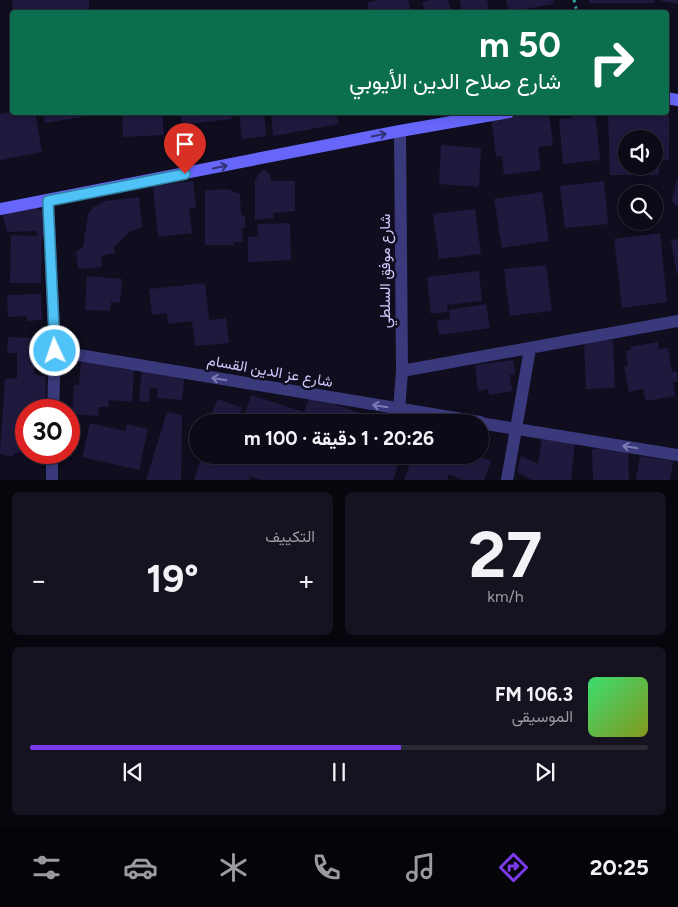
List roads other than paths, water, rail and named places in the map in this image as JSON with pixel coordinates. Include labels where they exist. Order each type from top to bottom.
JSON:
[{"type":"street","points":[[0,209],[400,131],[492,115]]},
{"type":"street","name":"شارع موفق السلطي","points":[[399,410],[402,372],[400,131]]},
{"type":"street","points":[[48,201],[55,351],[53,399]]},
{"type":"street","points":[[402,372],[678,321]]},
{"type":"street","points":[[507,480],[530,349]]},
{"type":"street","name":"شارع عز الدين القسام","points":[[55,351],[424,414]]},
{"type":"street","name":"شارع عز الدين القسام","points":[[489,424],[678,455]]},
{"type":"street","points":[[52,464],[52,480]]}]
